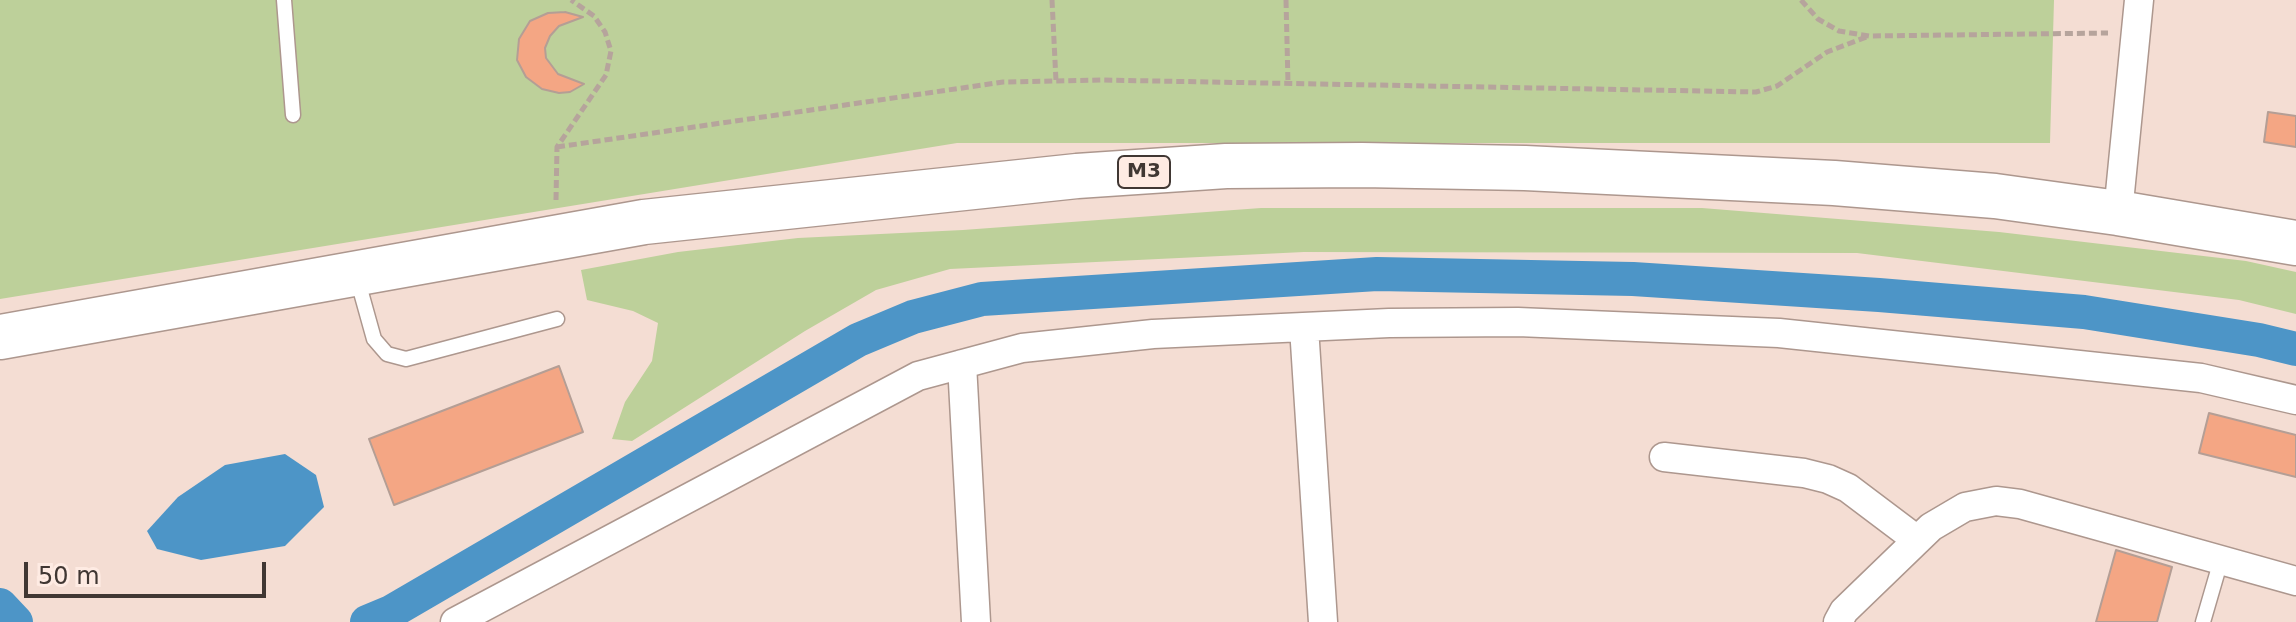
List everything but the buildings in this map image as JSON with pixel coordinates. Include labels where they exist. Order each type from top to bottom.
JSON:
[{"type":"main road","name":"M3","points":[[0,337],[644,222],[1077,176],[1226,166],[1525,168],[1834,183],[1995,196],[2296,243]]},
{"type":"street","points":[[2118,213],[2139,0]]},
{"type":"street","points":[[455,622],[918,376],[1036,346],[1153,334],[1389,323],[1518,322],[1779,333],[2201,378],[2296,400]]},
{"type":"street","points":[[1304,327],[1323,622]]},
{"type":"street","points":[[962,364],[976,622]]},
{"type":"street","points":[[1664,457],[1804,473],[1828,479],[1848,488],[1917,540]]},
{"type":"street","points":[[1838,622],[1844,611],[1931,527],[1965,507],[1996,501],[2020,504],[2296,581]]},
{"type":"lane","points":[[284,0],[293,115]]},
{"type":"lane","points":[[356,274],[374,339],[387,354],[406,359],[557,319]]},
{"type":"lane","points":[[2203,622],[2221,560]]},
{"type":"path","points":[[562,237],[555,189],[557,147],[606,75],[611,51],[605,32],[594,16],[571,0]]},
{"type":"path","points":[[1052,0],[1056,81]]},
{"type":"path","points":[[1286,0],[1288,83]]},
{"type":"path","points":[[1801,0],[1818,19],[1839,31],[1869,36],[2136,32]]},
{"type":"path","points":[[557,147],[1003,82],[1288,83],[1756,92],[1777,86],[1827,52],[1869,36]]},
{"type":"green space","points":[[0,0],[2054,0],[2050,143],[957,143],[0,299]]},
{"type":"green space","points":[[1261,208],[1702,208],[1999,232],[2246,261],[2296,272],[2296,314],[2239,300],[1857,253],[1304,252],[950,269],[876,290],[805,331],[632,441],[612,439],[625,402],[652,361],[658,323],[633,311],[587,300],[581,270],[678,252],[798,238],[963,230]]},
{"type":"water","points":[[285,454],[316,475],[324,507],[285,546],[201,560],[157,549],[147,531],[178,497],[225,465]]},
{"type":"waterway","points":[[367,622],[391,612],[858,340],[913,317],[982,299],[1377,274],[1633,279],[2084,312],[2259,340],[2296,349]]},
{"type":"waterway","points":[[0,605],[16,622]]}]
